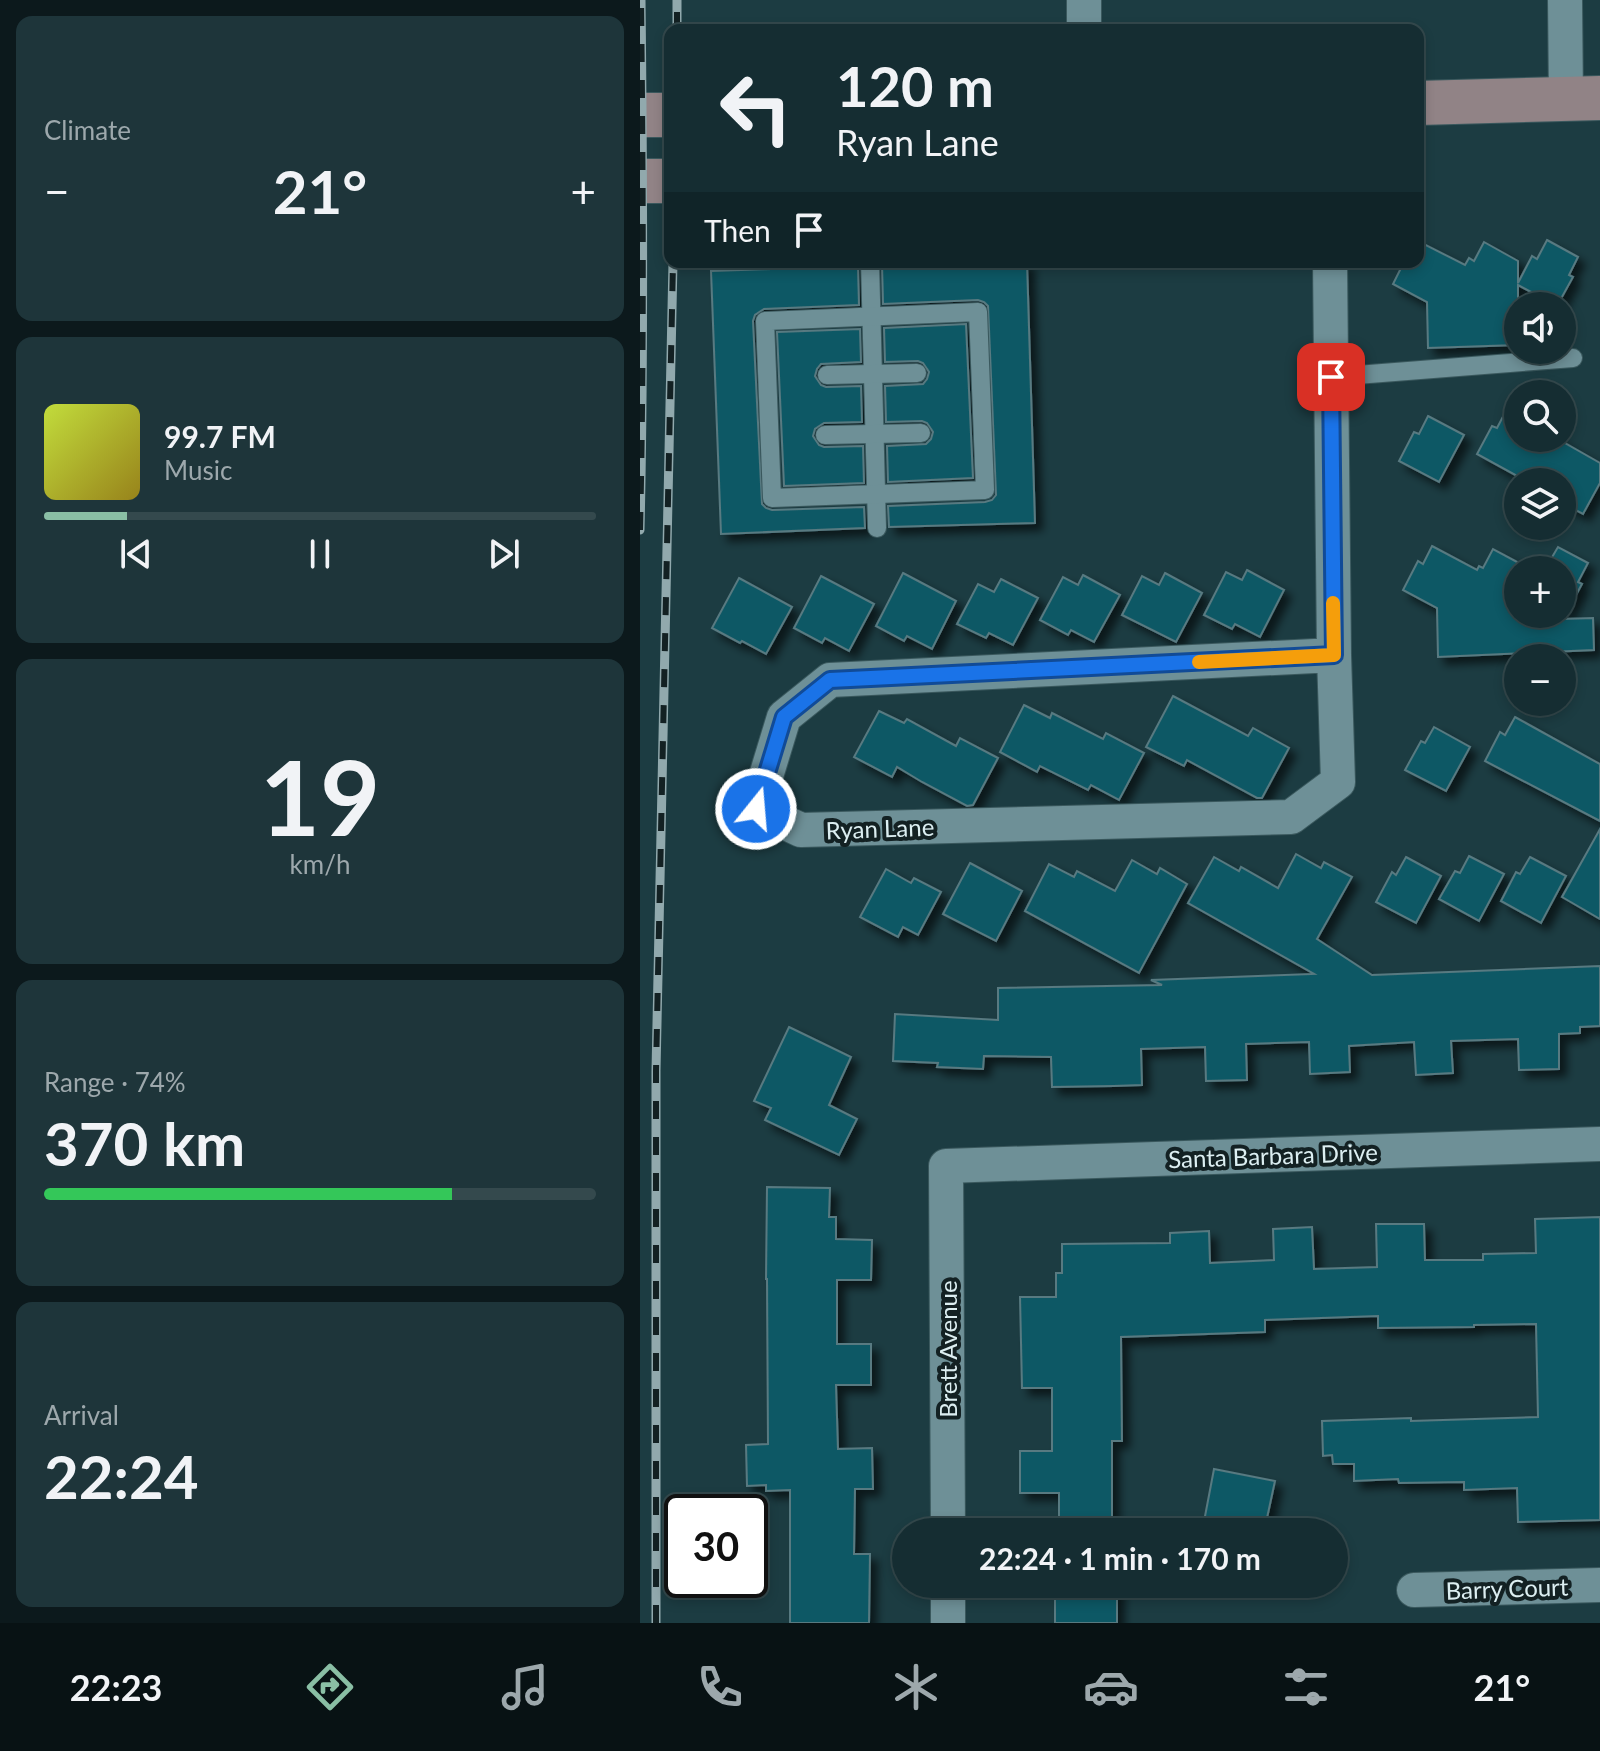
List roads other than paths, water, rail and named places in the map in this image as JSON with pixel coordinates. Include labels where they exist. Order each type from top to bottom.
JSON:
[{"type":"main road","points":[[1424,103],[1583,99]]},
{"type":"main road","points":[[640,115],[664,115]]},
{"type":"main road","points":[[640,181],[664,181]]},
{"type":"street","points":[[1084,0],[1084,24]]},
{"type":"street","points":[[1565,0],[1583,99]]},
{"type":"street","name":"Ryan Lane","points":[[1330,268],[1338,782],[1291,817],[801,830],[756,809],[784,717],[830,680],[1334,655]]},
{"type":"street","name":"Santa Barbara Drive","points":[[946,1166],[1600,1144]]},
{"type":"street","name":"Brett Avenue","points":[[946,1166],[948,1518]]},
{"type":"street","name":"Barry Court","points":[[1414,1590],[1600,1585]]},
{"type":"street","points":[[948,1598],[948,1623]]},
{"type":"lane","points":[[870,268],[877,528]]},
{"type":"lane","points":[[978,312],[985,490],[772,498],[765,321],[871,316],[978,312]]},
{"type":"lane","points":[[1331,377],[1504,363]]},
{"type":"lane","points":[[827,375],[917,373]]},
{"type":"lane","points":[[825,435],[921,433]]},
{"type":"railway","points":[[640,530],[643,265],[641,0]]},
{"type":"railway","points":[[677,0],[677,24]]},
{"type":"railway","points":[[656,1623],[656,1071],[673,268]]}]
